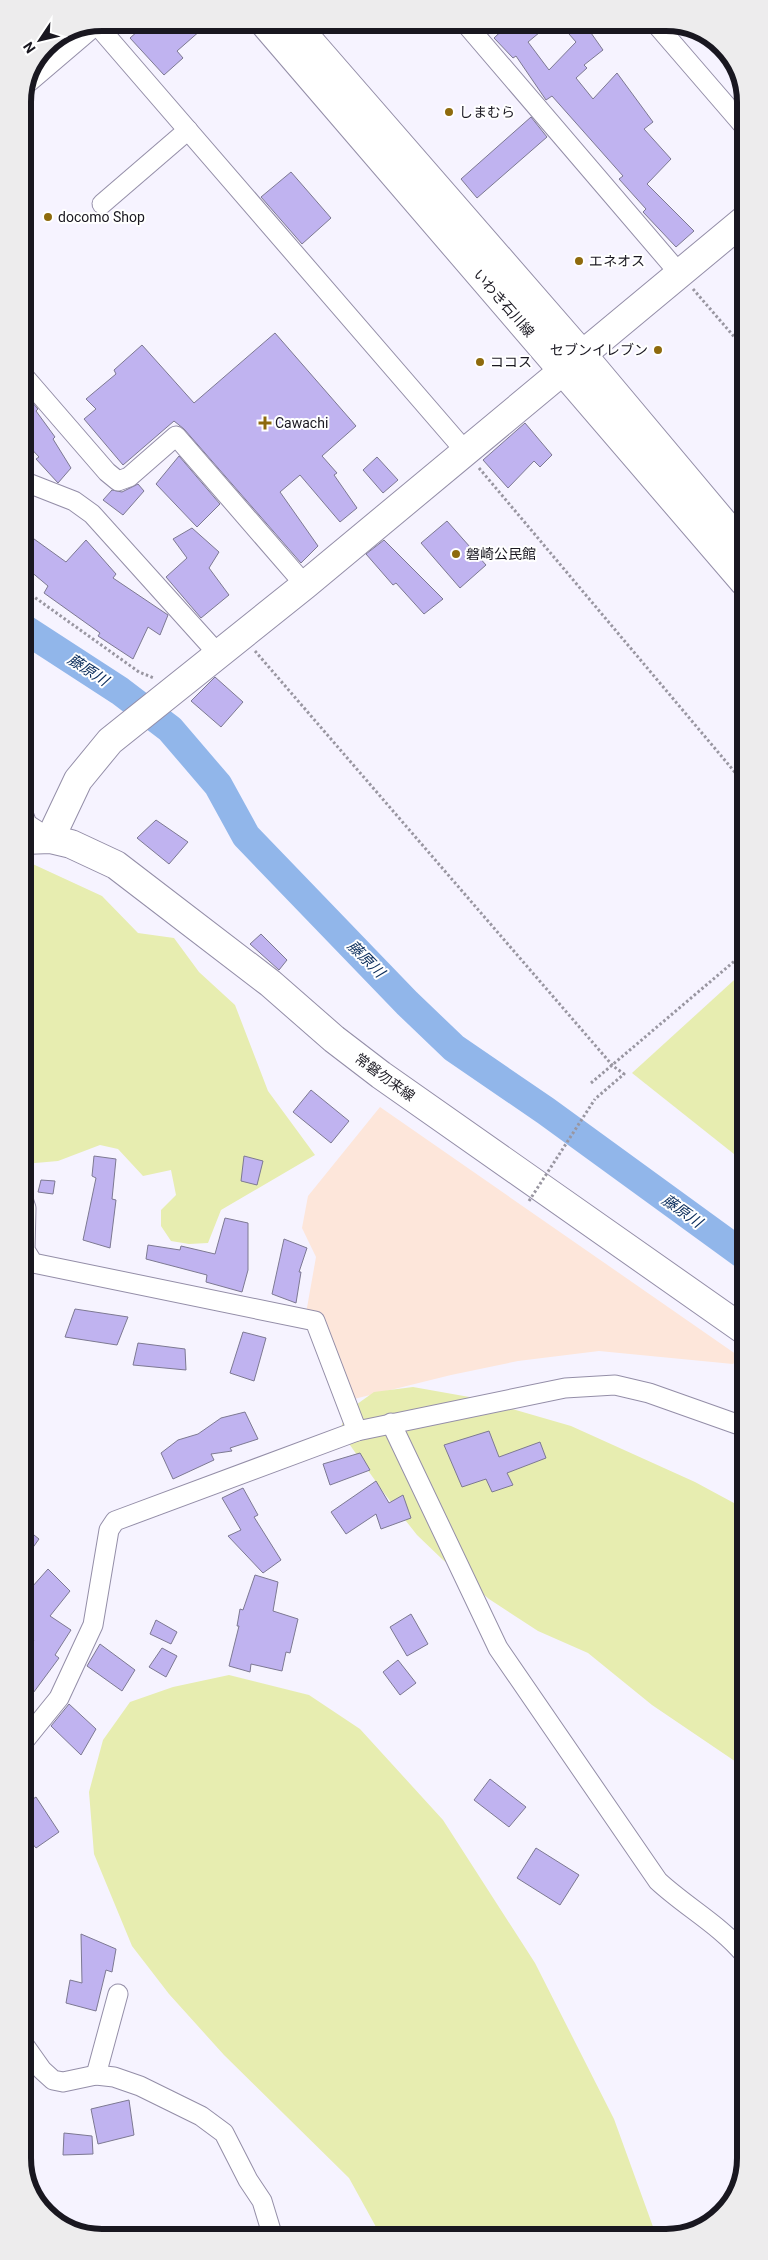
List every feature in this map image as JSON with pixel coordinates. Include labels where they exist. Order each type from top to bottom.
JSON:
[{"type":"main road","name":"いわき石川線","points":[[272,31],[572,363],[737,539]]},
{"type":"main road","name":"いわき石川線","points":[[301,31],[572,363],[737,573]]},
{"type":"main road","points":[[50,839],[78,780],[110,741],[305,585],[679,272],[737,226]]},
{"type":"main road","name":"常磐勿来線","points":[[31,840],[50,839],[71,844],[116,865],[270,983],[334,1039],[381,1075],[737,1325]]},
{"type":"street","points":[[102,31],[466,452]]},
{"type":"street","points":[[472,31],[679,272]]},
{"type":"street","points":[[662,31],[737,118]]},
{"type":"street","points":[[37,76],[87,33]]},
{"type":"street","points":[[102,204],[188,130]]},
{"type":"street","points":[[31,384],[107,472],[118,481],[129,477],[176,436],[305,585]]},
{"type":"street","points":[[31,484],[74,501],[92,514],[218,655]]},
{"type":"street","points":[[31,827],[50,839]]},
{"type":"street","points":[[31,1260],[33,1263],[315,1321],[357,1431]]},
{"type":"street","points":[[31,1732],[59,1698],[93,1625],[109,1530],[115,1521],[357,1431],[565,1388],[615,1385],[649,1393],[737,1424]]},
{"type":"street","points":[[390,1423],[498,1648],[658,1881],[674,1896],[710,1921],[737,1946]]},
{"type":"street","points":[[96,2075],[118,1994]]},
{"type":"street","points":[[31,2054],[42,2070],[53,2080],[63,2082],[96,2075],[114,2077],[140,2086],[201,2116],[224,2133],[248,2180],[262,2201],[271,2229]]},
{"type":"path","points":[[679,272],[737,340]]},
{"type":"path","points":[[466,452],[737,775]]},
{"type":"path","points":[[31,596],[139,672],[173,691]]},
{"type":"path","points":[[242,636],[613,1066],[624,1074],[595,1099],[529,1201]]},
{"type":"path","points":[[592,1083],[737,959]]},
{"type":"shaded area","points":[[380,1107],[737,1355],[737,1360],[733,1364],[599,1351],[518,1361],[354,1399],[327,1324],[305,1319],[316,1257],[302,1228],[308,1196]]},
{"type":"green space","points":[[31,863],[102,896],[138,933],[174,938],[199,972],[235,1005],[268,1091],[315,1155],[221,1210],[208,1243],[189,1244],[171,1241],[161,1226],[161,1210],[176,1195],[171,1170],[143,1176],[118,1149],[100,1145],[58,1161],[31,1163]]},
{"type":"green space","points":[[737,977],[737,1156],[632,1073]]},
{"type":"green space","points":[[413,1387],[475,1398],[571,1426],[695,1482],[737,1505],[737,1763],[652,1705],[588,1653],[538,1631],[489,1599],[417,1535],[384,1493],[340,1431],[346,1412],[374,1392]]},
{"type":"green space","points":[[229,1675],[309,1695],[360,1729],[443,1820],[535,1963],[614,2119],[654,2229],[377,2229],[349,2178],[224,2055],[169,1994],[132,1946],[94,1854],[89,1792],[103,1740],[130,1702],[173,1687]]},
{"type":"building","points":[[138,31],[200,31],[177,51],[183,58],[164,75],[130,38]]},
{"type":"building","points":[[501,31],[541,31],[528,42],[549,70],[576,42],[569,34],[572,31],[590,31],[603,50],[584,65],[587,68],[576,78],[593,99],[617,73],[653,122],[644,129],[671,159],[647,184],[694,231],[676,247],[643,212],[646,209],[619,179],[623,176],[552,96],[546,100],[516,56],[513,58],[494,38]]},
{"type":"building","points":[[531,117],[547,137],[477,198],[461,179]]},
{"type":"building","points":[[291,172],[331,218],[302,244],[261,197]]},
{"type":"building","name":"Cawachi","points":[[275,333],[356,426],[322,456],[337,473],[334,475],[357,508],[340,522],[300,475],[280,492],[318,546],[301,563],[184,429],[174,421],[123,465],[84,419],[96,409],[86,399],[116,374],[114,370],[142,345],[194,403]]},
{"type":"building","points":[[31,401],[55,437],[53,439],[71,468],[58,483],[36,459],[39,457],[31,448]]},
{"type":"building","points":[[525,423],[552,455],[540,467],[534,461],[508,488],[483,460]]},
{"type":"building","points":[[179,456],[220,504],[197,527],[156,484]]},
{"type":"building","points":[[377,457],[398,480],[383,493],[363,470]]},
{"type":"building","points":[[138,484],[144,491],[123,515],[103,500],[112,490],[122,492]]},
{"type":"building","points":[[447,521],[486,565],[460,588],[421,543]]},
{"type":"building","points":[[192,528],[219,552],[209,568],[229,595],[201,618],[166,577],[187,558],[173,539]]},
{"type":"building","points":[[31,537],[66,562],[86,540],[116,574],[113,578],[168,615],[160,635],[148,627],[133,659],[98,636],[100,633],[44,593],[48,586],[31,572]]},
{"type":"building","points":[[384,540],[443,599],[424,614],[396,583],[393,585],[366,554]]},
{"type":"building","points":[[215,677],[243,702],[221,727],[191,701]]},
{"type":"building","points":[[156,820],[188,842],[169,864],[137,838]]},
{"type":"building","points":[[261,934],[287,960],[279,970],[250,944]]},
{"type":"building","points":[[311,1090],[349,1121],[331,1143],[293,1112]]},
{"type":"building","points":[[94,1156],[116,1159],[112,1199],[116,1200],[110,1248],[83,1240],[96,1178],[92,1176]]},
{"type":"building","points":[[244,1156],[263,1161],[257,1185],[241,1181]]},
{"type":"building","points":[[41,1180],[55,1181],[53,1194],[38,1192]]},
{"type":"building","points":[[225,1218],[248,1223],[248,1270],[242,1292],[206,1282],[207,1275],[146,1259],[148,1245],[180,1250],[181,1246],[215,1254]]},
{"type":"building","points":[[284,1239],[307,1248],[299,1272],[301,1272],[296,1303],[272,1294]]},
{"type":"building","points":[[75,1309],[128,1317],[117,1345],[65,1337]]},
{"type":"building","points":[[243,1332],[266,1338],[254,1381],[230,1373]]},
{"type":"building","points":[[138,1343],[185,1349],[186,1370],[133,1365]]},
{"type":"building","points":[[245,1412],[258,1439],[230,1448],[232,1451],[211,1454],[214,1460],[173,1479],[161,1453],[178,1440],[198,1434],[221,1418]]},
{"type":"building","points":[[489,1431],[499,1457],[540,1442],[546,1458],[507,1473],[513,1485],[492,1492],[486,1479],[462,1487],[444,1445]]},
{"type":"building","points":[[360,1453],[370,1470],[330,1485],[323,1464]]},
{"type":"building","points":[[376,1481],[389,1503],[403,1495],[411,1518],[381,1529],[376,1514],[346,1534],[331,1512]]},
{"type":"building","points":[[243,1488],[258,1515],[254,1517],[281,1560],[263,1573],[228,1536],[241,1530],[222,1498]]},
{"type":"building","points":[[31,1533],[39,1539],[31,1550]]},
{"type":"building","points":[[48,1569],[70,1591],[50,1616],[71,1630],[55,1655],[59,1658],[31,1696],[31,1644],[34,1640],[31,1638],[31,1588]]},
{"type":"building","points":[[255,1575],[278,1582],[273,1611],[298,1619],[290,1653],[286,1652],[282,1671],[251,1664],[250,1672],[229,1666],[239,1626],[237,1626],[240,1609],[243,1610]]},
{"type":"building","points":[[411,1614],[428,1644],[407,1656],[390,1627]]},
{"type":"building","points":[[156,1620],[177,1632],[171,1644],[150,1634]]},
{"type":"building","points":[[100,1644],[135,1670],[122,1691],[87,1666]]},
{"type":"building","points":[[162,1648],[177,1656],[166,1677],[149,1667]]},
{"type":"building","points":[[398,1660],[416,1683],[400,1695],[383,1672]]},
{"type":"building","points":[[69,1704],[96,1729],[81,1755],[51,1726]]},
{"type":"building","points":[[490,1779],[526,1807],[509,1827],[474,1800]]},
{"type":"building","points":[[36,1797],[59,1832],[36,1848],[31,1842],[31,1800]]},
{"type":"building","points":[[536,1848],[579,1875],[560,1905],[517,1878]]},
{"type":"building","points":[[81,1934],[116,1949],[112,1972],[106,1970],[96,2011],[66,2003],[70,1980],[82,1983]]},
{"type":"building","points":[[129,2100],[134,2135],[98,2144],[91,2109]]},
{"type":"building","points":[[64,2133],[92,2136],[93,2154],[63,2155]]},
{"type":"waterway","name":"藤原川","points":[[31,633],[120,691],[170,729],[218,785],[246,836],[407,1003],[454,1048],[546,1111],[737,1250]]},
{"type":"place","name":"しまむら","points":[[449,112]]},
{"type":"place","name":"docomo Shop","points":[[48,217]]},
{"type":"place","name":"エネオス","points":[[579,261]]},
{"type":"place","name":"セブンイレブン","points":[[658,350]]},
{"type":"place","name":"ココス","points":[[480,362]]},
{"type":"place","name":"Cawachi","points":[[265,423]]},
{"type":"place","name":"磐崎公民館","points":[[456,554]]}]
